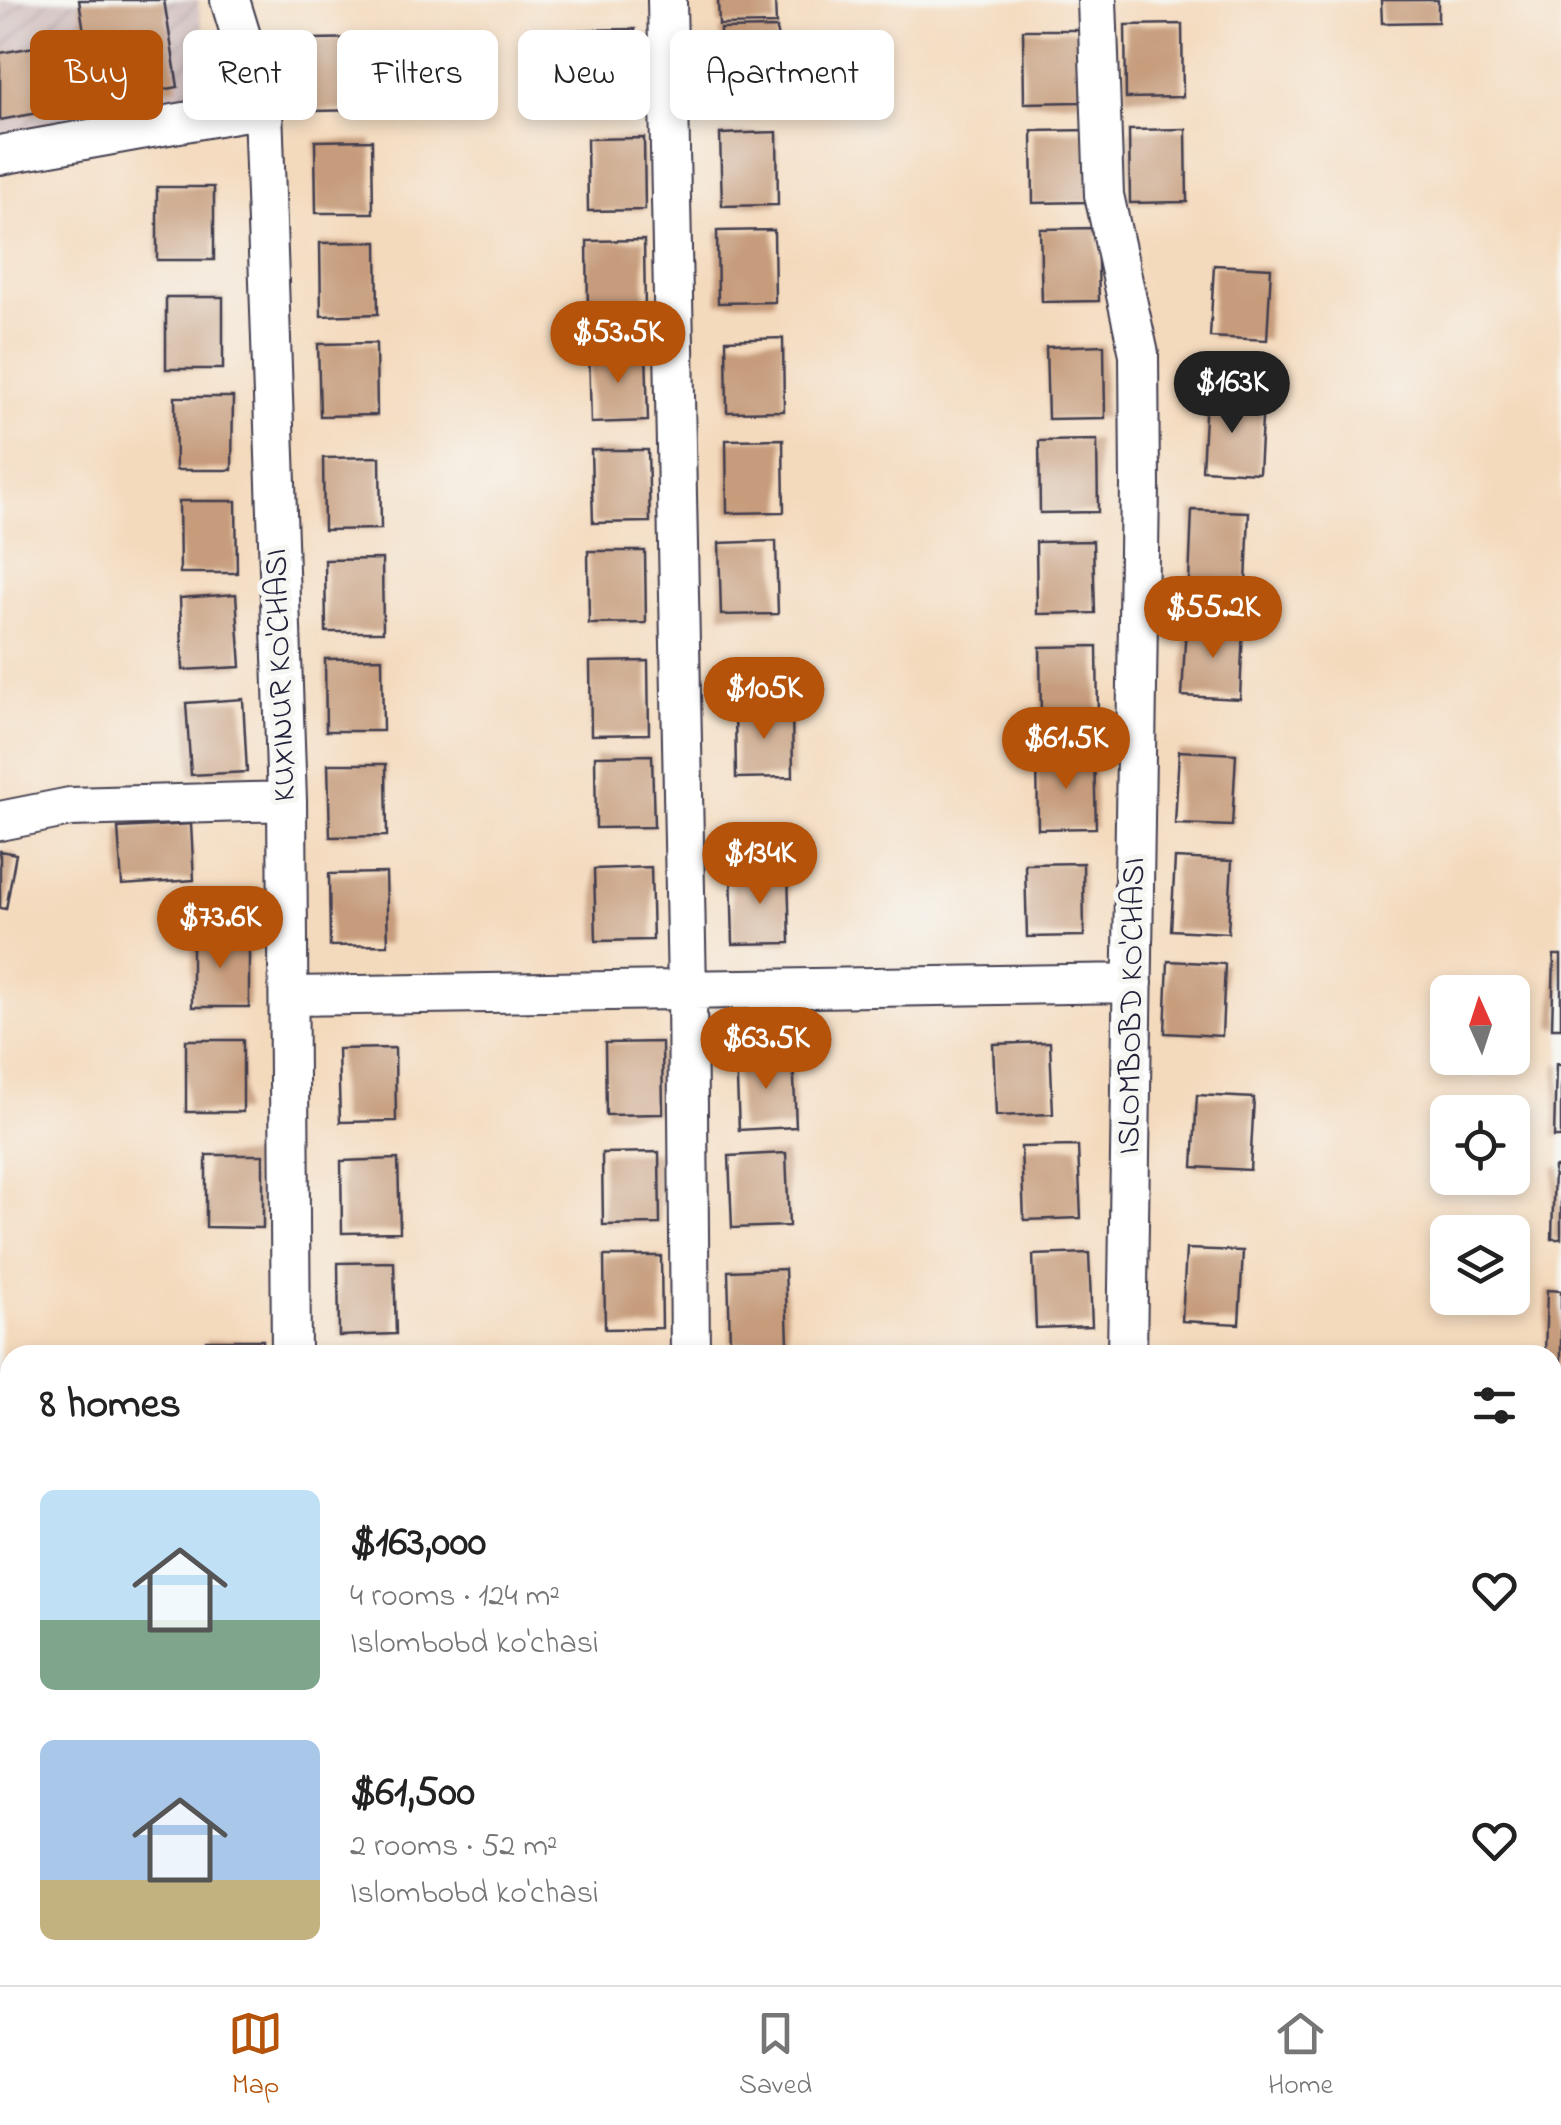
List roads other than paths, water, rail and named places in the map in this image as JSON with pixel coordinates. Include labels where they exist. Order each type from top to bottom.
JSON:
[{"type":"street","name":"KUXINUR KO'CHASI","points":[[230,0],[239,30]]},
{"type":"street","points":[[666,0],[690,1345]]},
{"type":"street","name":"ISLOMBOBD KO'CHASI","points":[[1096,0],[1104,194],[1139,354],[1127,1345]]},
{"type":"street","points":[[0,155],[196,120]]},
{"type":"street","name":"KUXINUR KO'CHASI","points":[[263,120],[287,801],[291,1345]]},
{"type":"street","points":[[0,820],[70,808],[287,801]]},
{"type":"street","points":[[290,996],[1133,983]]}]
